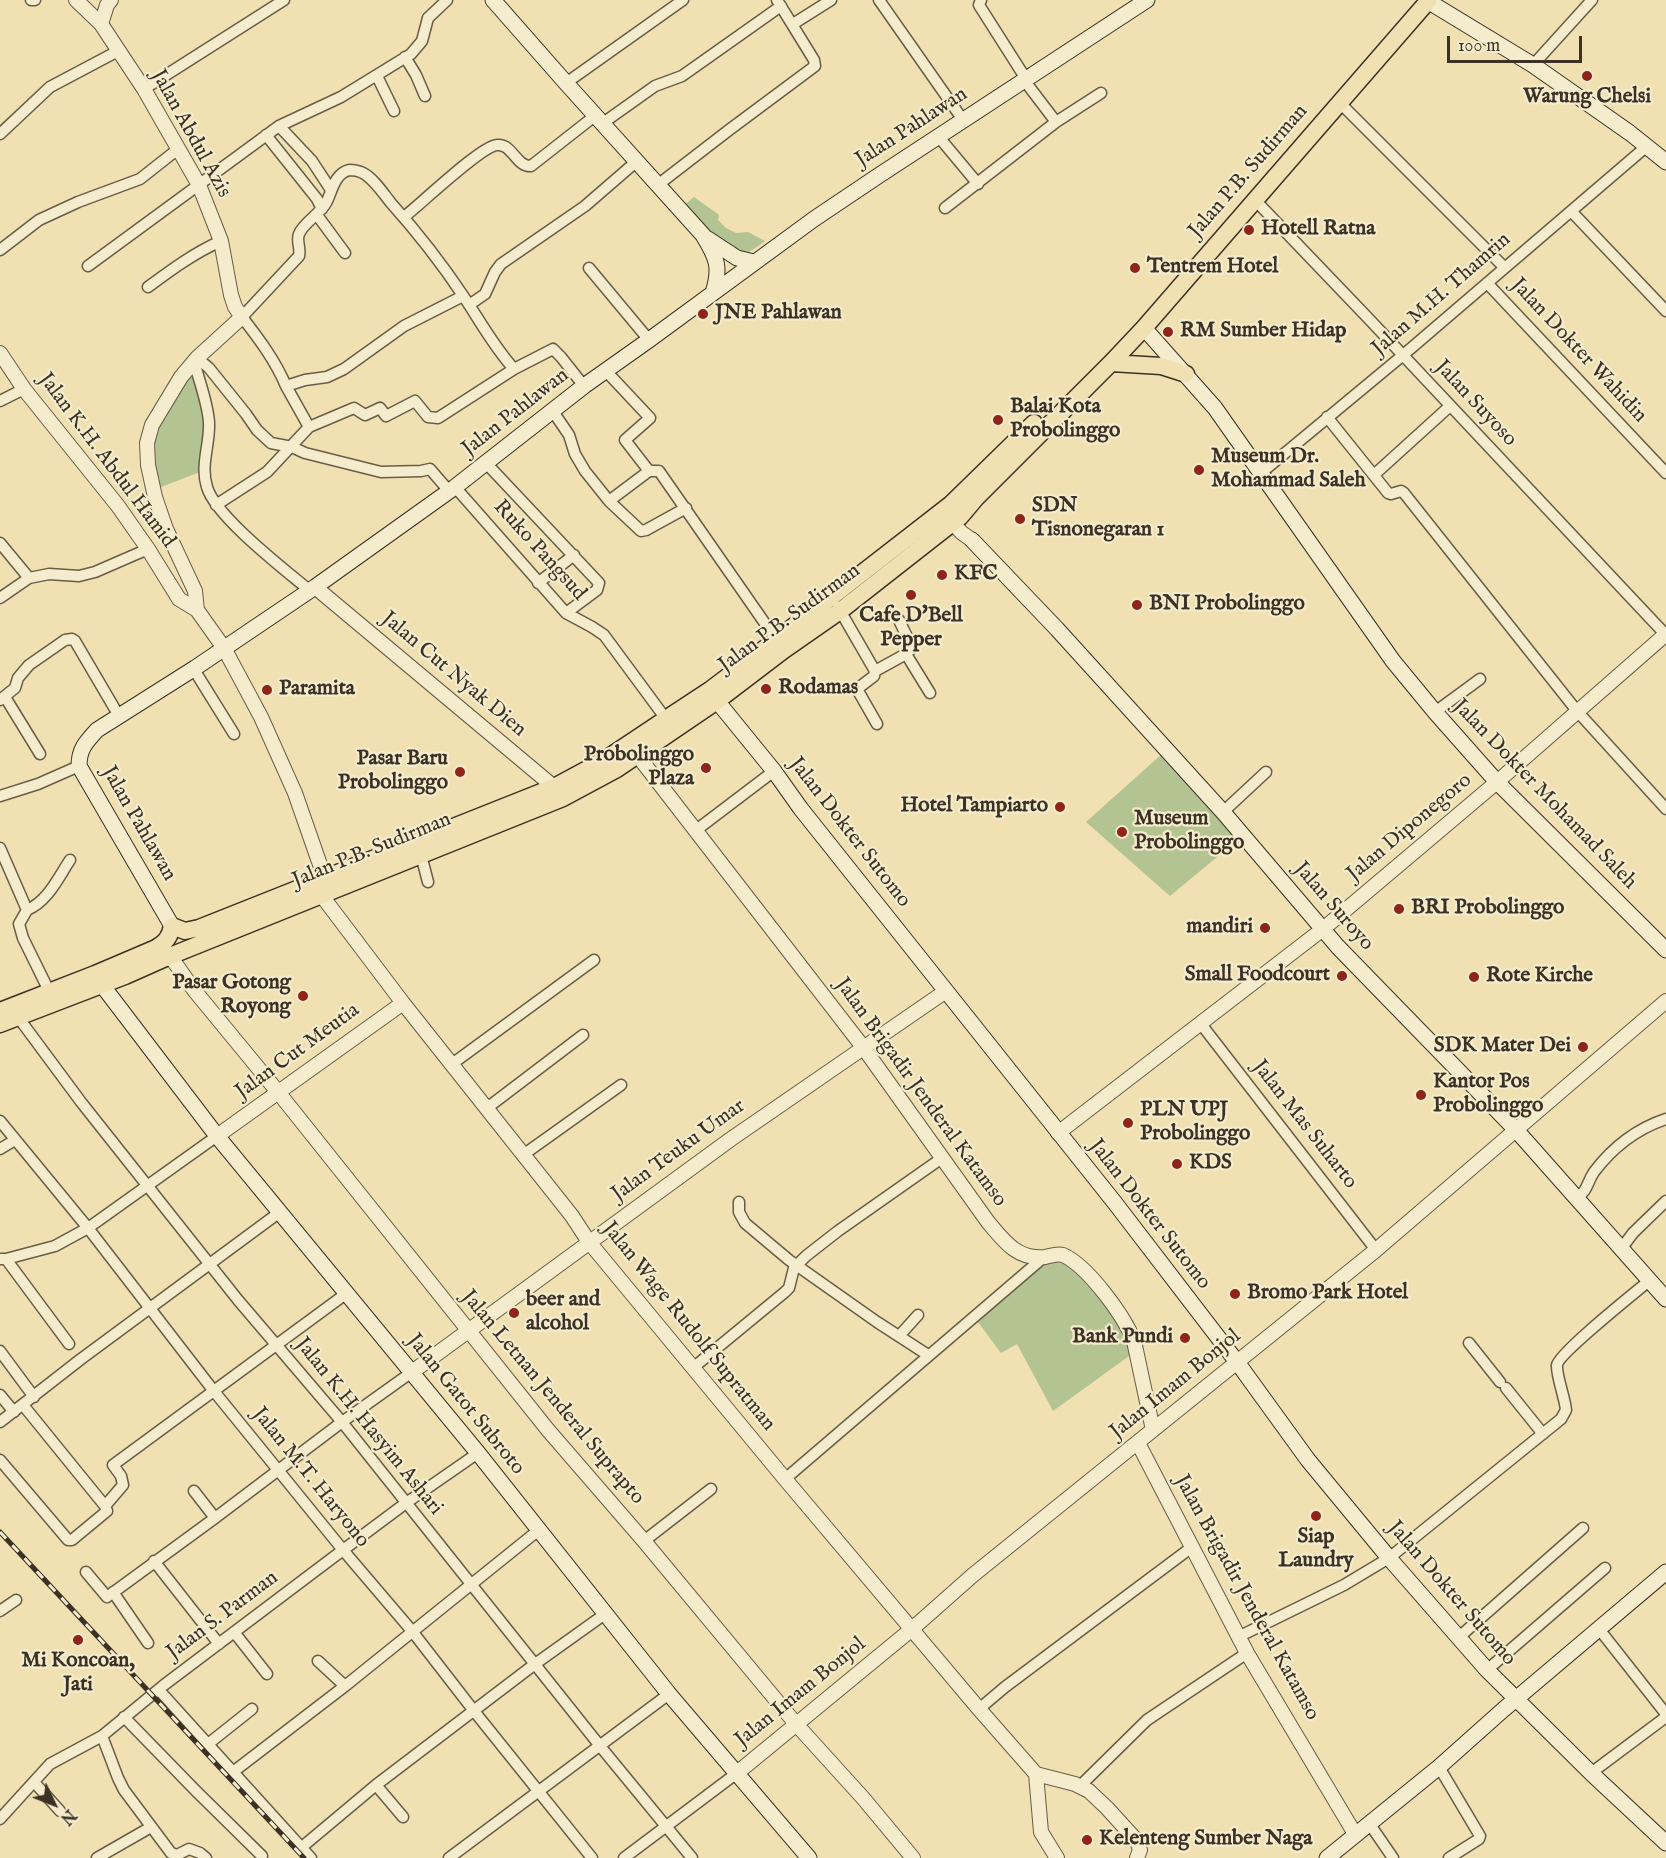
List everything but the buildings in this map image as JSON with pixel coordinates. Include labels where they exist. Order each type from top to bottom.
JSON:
[{"type":"main road","points":[[494,0],[566,84],[704,235],[718,266],[718,276],[713,293]]},
{"type":"main road","name":"Jalan Pahlawan","points":[[172,926],[80,766],[79,756],[85,744],[98,730],[312,589],[452,489],[605,370],[754,262],[938,136],[1147,0]]},
{"type":"main road","points":[[1425,0],[1533,65],[1666,162]]},
{"type":"main road","name":"Jalan P.B. Sudirman","points":[[10,1011],[170,956],[323,887],[559,792],[780,645],[951,514],[1018,448],[1140,324],[1255,200],[1425,0]]},
{"type":"main road","name":"Jalan P.B. Sudirman","points":[[1018,448],[1111,363],[1140,324],[1425,0]]},
{"type":"main road","points":[[704,235],[737,258],[754,262]]},
{"type":"main road","name":"Jalan Dokter Mohamad Saleh","points":[[1140,324],[1215,408],[1393,661],[1434,712],[1497,782],[1666,950]]},
{"type":"main road","points":[[1111,363],[1161,366],[1186,374]]},
{"type":"main road","name":"Jalan Suroyo","points":[[972,540],[1064,637],[1223,812],[1338,947],[1517,1131],[1666,1299]]},
{"type":"main road","name":"Jalan P.B. Sudirman","points":[[0,1024],[10,1011],[49,991],[98,980],[164,943],[171,933],[172,926],[185,931],[199,928],[421,855],[638,756],[717,700],[780,645]]},
{"type":"main road","name":"Jalan Dokter Sutomo","points":[[717,700],[1115,1203],[1237,1362],[1308,1460],[1487,1670],[1666,1843]]},
{"type":"main road","name":"Jalan Gatot Subroto","points":[[98,980],[217,1136],[540,1529],[669,1694],[804,1856]]},
{"type":"main road","points":[[1327,1858],[1439,1767],[1666,1572]]},
{"type":"street","name":"Jalan Abdul Azis","points":[[76,0],[101,24],[144,89],[199,185],[220,241],[234,307],[242,317]]},
{"type":"street","points":[[101,24],[111,0]]},
{"type":"street","points":[[144,89],[284,0]]},
{"type":"street","points":[[88,266],[279,126],[341,97],[405,57],[419,45],[428,18],[447,0]]},
{"type":"street","points":[[566,84],[683,0]]},
{"type":"street","points":[[793,24],[831,0]]},
{"type":"street","points":[[879,0],[963,120]]},
{"type":"street","points":[[981,0],[979,5],[1025,80],[1056,122]]},
{"type":"street","points":[[1533,65],[1592,0]]},
{"type":"street","points":[[404,217],[463,167],[492,146],[501,145],[507,148],[522,164],[531,166],[599,119],[655,86],[682,76],[779,3],[816,63],[814,68],[659,184]]},
{"type":"street","points":[[0,134],[50,87],[118,51]]},
{"type":"street","points":[[405,57],[425,96]]},
{"type":"street","points":[[376,76],[394,111]]},
{"type":"street","points":[[945,208],[1056,122],[1101,93]]},
{"type":"street","points":[[1339,102],[1504,267]]},
{"type":"street","points":[[279,126],[312,161],[331,190]]},
{"type":"street","points":[[266,135],[316,199],[319,212],[345,253]]},
{"type":"street","points":[[938,136],[978,184]]},
{"type":"street","name":"Jalan M.H. Thamrin","points":[[1261,472],[1402,356],[1647,146]]},
{"type":"street","points":[[0,250],[48,216],[140,178],[178,149]]},
{"type":"street","points":[[286,386],[299,381],[327,377],[338,372],[355,363],[404,326],[485,294],[501,264],[585,206],[637,160]]},
{"type":"street","points":[[197,610],[195,591],[166,529],[155,496],[148,465],[147,443],[152,425],[181,377],[195,359],[242,317],[299,256],[300,232],[319,212],[333,184],[344,173],[350,170],[363,173],[404,217],[514,369]]},
{"type":"street","name":"Jalan Suyoso","points":[[1255,200],[1666,634]]},
{"type":"street","points":[[1571,211],[1666,310]]},
{"type":"street","points":[[148,287],[183,261],[220,241]]},
{"type":"street","points":[[589,268],[649,340]]},
{"type":"street","name":"Jalan Dokter Wahidin","points":[[1487,283],[1666,473]]},
{"type":"street","points":[[242,317],[266,348],[309,427]]},
{"type":"street","points":[[216,505],[263,475],[309,427],[354,408],[365,415],[380,408],[386,416],[415,401],[428,417],[438,418],[514,369],[553,349],[584,386]]},
{"type":"street","name":"Jalan K.H. Abdul Hamid","points":[[0,353],[24,389],[97,479],[148,549],[179,600],[197,610],[224,648],[261,717],[295,793],[323,887]]},
{"type":"street","points":[[195,359],[209,368],[264,438],[271,443],[291,447]]},
{"type":"street","points":[[195,359],[208,419],[209,432],[205,456],[205,481],[208,492],[216,505],[234,524],[312,589]]},
{"type":"street","points":[[605,370],[650,418],[625,440],[649,471]]},
{"type":"street","points":[[0,400],[24,389]]},
{"type":"street","points":[[1375,474],[1450,406]]},
{"type":"street","points":[[552,410],[570,435],[575,454],[585,471],[609,501],[641,531],[686,508]]},
{"type":"street","points":[[1327,417],[1390,494],[1401,491],[1409,499],[1577,711],[1666,809]]},
{"type":"street","name":"Ruko Pangsud","points":[[291,447],[305,453],[381,472],[430,469],[452,489],[566,614],[604,635],[666,719]]},
{"type":"street","points":[[486,463],[599,583],[599,587],[566,614]]},
{"type":"street","points":[[609,501],[649,471],[658,471],[780,645]]},
{"type":"street","name":"Jalan Suroyo","points":[[951,514],[972,540]]},
{"type":"street","points":[[0,543],[29,578]]},
{"type":"street","points":[[0,598],[29,578],[49,574],[80,576],[95,572],[148,549]]},
{"type":"street","points":[[538,583],[574,555]]},
{"type":"street","name":"Jalan Cut Nyak Dien","points":[[312,589],[559,792]]},
{"type":"street","points":[[836,604],[875,671]]},
{"type":"street","points":[[877,724],[857,689],[874,676],[875,671],[911,649],[899,620]]},
{"type":"street","name":"Jalan Diponegoro","points":[[1058,1133],[1323,929],[1497,782],[1666,634]]},
{"type":"street","points":[[40,754],[2,698],[15,687],[22,672],[29,665],[65,640],[75,641],[119,716]]},
{"type":"street","points":[[906,654],[930,693]]},
{"type":"street","points":[[193,668],[234,734]]},
{"type":"street","points":[[1434,712],[1480,679]]},
{"type":"street","name":"Jalan Brigadir Jenderal Katamso","points":[[638,756],[863,1047],[988,1222],[1007,1245],[1019,1253],[1038,1260],[1061,1254],[1080,1267],[1100,1288],[1130,1331],[1137,1352],[1139,1371],[1153,1430]]},
{"type":"street","points":[[0,796],[80,766]]},
{"type":"street","points":[[695,831],[774,771]]},
{"type":"street","points":[[1223,812],[1266,772]]},
{"type":"street","points":[[0,848],[27,910]]},
{"type":"street","points":[[421,855],[428,882]]},
{"type":"street","points":[[49,991],[23,938],[19,924],[27,910],[45,898],[70,860]]},
{"type":"street","name":"Jalan Wage Rudolf Supratman","points":[[323,887],[403,1003],[488,1108],[590,1242],[785,1479],[1036,1774]]},
{"type":"street","name":"Jalan Letnan Jenderal Suprapto","points":[[170,956],[194,990],[548,1430],[644,1541],[796,1724],[913,1858]]},
{"type":"street","points":[[452,1064],[594,960]]},
{"type":"street","name":"Jalan Teuku Umar","points":[[412,1372],[731,1139],[946,992]]},
{"type":"street","name":"Jalan Imam Bonjol","points":[[737,1773],[912,1629],[973,1575],[1376,1250],[1666,1001]]},
{"type":"street","name":"Jalan Cut Meutia","points":[[217,1136],[403,1003]]},
{"type":"street","name":"Jalan K.H. Hasyim Ashari","points":[[10,1011],[276,1345],[342,1422],[692,1858]]},
{"type":"street","name":"Jalan Mas Suharto","points":[[1201,1024],[1376,1250]]},
{"type":"street","points":[[488,1108],[583,1035]]},
{"type":"street","points":[[523,1155],[621,1085]]},
{"type":"street","points":[[1576,1199],[1588,1187],[1590,1179],[1606,1157],[1624,1140],[1666,1119]]},
{"type":"street","name":"Jalan M.T. Haryono","points":[[0,1121],[88,1228],[213,1390],[412,1631],[592,1858]]},
{"type":"street","points":[[69,1344],[3,1259],[55,1246],[88,1228],[217,1136]]},
{"type":"street","points":[[0,1149],[15,1140]]},
{"type":"street","points":[[694,1367],[785,1292],[789,1288],[794,1269],[838,1231],[942,1158]]},
{"type":"street","points":[[1621,1249],[1633,1233],[1666,1201]]},
{"type":"street","points":[[739,1202],[739,1212],[745,1223],[794,1269],[899,1336],[925,1358]]},
{"type":"street","points":[[0,1422],[280,1212]]},
{"type":"street","points":[[785,1479],[1038,1260]]},
{"type":"street","points":[[1238,1637],[1344,1586],[1389,1557],[1561,1419],[1566,1410],[1557,1368],[1558,1361],[1571,1347],[1650,1280]]},
{"type":"street","points":[[105,1506],[123,1485],[122,1476],[113,1465],[347,1293]]},
{"type":"street","points":[[899,1336],[918,1315]]},
{"type":"street","points":[[1469,1343],[1543,1434]]},
{"type":"street","points":[[0,1352],[34,1397]]},
{"type":"street","points":[[86,1572],[107,1597],[412,1372]]},
{"type":"street","points":[[0,1395],[19,1408],[107,1511],[72,1540],[68,1540],[0,1460]]},
{"type":"street","name":"Jalan Brigadir Jenderal Katamso","points":[[1138,1443],[1246,1653],[1355,1834]]},
{"type":"street","name":"Jalan S. Parman","points":[[0,1820],[33,1782],[57,1759],[102,1736],[161,1688],[405,1503],[478,1453]]},
{"type":"street","points":[[644,1541],[711,1489]]},
{"type":"street","points":[[194,1491],[215,1518]]},
{"type":"street","points":[[1458,1638],[1583,1528]]},
{"type":"street","points":[[233,1772],[345,1686],[540,1529]]},
{"type":"street","points":[[979,1709],[1001,1690],[1192,1547]]},
{"type":"street","points":[[154,1561],[219,1644]]},
{"type":"street","points":[[1487,1670],[1605,1568]]},
{"type":"street","points":[[113,1592],[148,1643]]},
{"type":"street","points":[[0,1611],[16,1600]]},
{"type":"street","points":[[302,1848],[376,1785],[535,1664],[605,1614]]},
{"type":"street","points":[[1591,1773],[1665,1712],[1599,1629]]},
{"type":"street","points":[[234,1632],[267,1674]]},
{"type":"street","points":[[1080,1786],[1142,1724],[1246,1653]]},
{"type":"street","points":[[318,1660],[345,1686]]},
{"type":"street","points":[[161,1688],[208,1744],[311,1858]]},
{"type":"street","points":[[449,1858],[669,1694]]},
{"type":"street","points":[[208,1744],[252,1709]]},
{"type":"street","points":[[124,1717],[262,1856]]},
{"type":"street","points":[[102,1736],[121,1784],[171,1853],[177,1856],[189,1849],[206,1858]]},
{"type":"street","points":[[1439,1767],[1480,1836],[1479,1839],[1449,1858]]},
{"type":"street","points":[[624,1858],[737,1773]]},
{"type":"street","points":[[1057,1858],[1041,1832],[1036,1774],[1080,1786],[1096,1797],[1132,1834],[1140,1846],[1137,1858]]},
{"type":"street","points":[[33,1782],[60,1811]]},
{"type":"street","points":[[376,1785],[403,1817]]},
{"type":"street","points":[[1369,1823],[1393,1858]]},
{"type":"street","points":[[97,1858],[151,1827]]},
{"type":"green space","points":[[694,197],[719,215],[718,220],[726,228],[736,233],[748,232],[765,241],[743,254],[726,248],[683,206]]},
{"type":"green space","points":[[191,370],[203,415],[205,435],[200,472],[156,489],[150,442]]},
{"type":"green space","points":[[1163,753],[1240,838],[1170,896],[1086,822]]},
{"type":"green space","points":[[1058,1255],[1080,1267],[1136,1351],[1053,1411],[1017,1344],[1001,1353],[975,1318]]},
{"type":"railway","points":[[0,1532],[304,1858]]},
{"type":"place","name":"Warung Chelsi","points":[[1587,76]]},
{"type":"place","name":"Hotell Ratna","points":[[1249,230]]},
{"type":"place","name":"Tentrem Hotel","points":[[1135,268]]},
{"type":"place","name":"JNE Pahlawan","points":[[703,314]]},
{"type":"place","name":"RM Sumber Hidap","points":[[1168,332]]},
{"type":"place","name":"Balai Kota Probolinggo","points":[[998,420]]},
{"type":"place","name":"Museum Dr. Mohammad Saleh","points":[[1199,470]]},
{"type":"place","name":"SDN Tisnonegaran 1","points":[[1020,519]]},
{"type":"place","name":"KFC","points":[[942,575]]},
{"type":"place","name":"Cafe D'Bell Pepper","points":[[911,595]]},
{"type":"place","name":"BNI Probolinggo","points":[[1137,605]]},
{"type":"place","name":"Rodamas","points":[[766,689]]},
{"type":"place","name":"Paramita","points":[[267,690]]},
{"type":"place","name":"Probolinggo Plaza","points":[[706,768]]},
{"type":"place","name":"Pasar Baru Probolinggo","points":[[460,772]]},
{"type":"place","name":"Hotel Tampiarto","points":[[1060,807]]},
{"type":"place","name":"Museum Probolinggo","points":[[1122,832]]},
{"type":"place","name":"BRI Probolinggo","points":[[1399,909]]},
{"type":"place","name":"mandiri","points":[[1265,928]]},
{"type":"place","name":"Small Foodcourt","points":[[1342,976]]},
{"type":"place","name":"Rote Kirche","points":[[1474,977]]},
{"type":"place","name":"Pasar Gotong Royong","points":[[303,996]]},
{"type":"place","name":"SDK Mater Dei","points":[[1583,1047]]},
{"type":"place","name":"Kantor Pos Probolinggo","points":[[1421,1095]]},
{"type":"place","name":"PLN UPJ Probolinggo","points":[[1128,1123]]},
{"type":"place","name":"KDS","points":[[1177,1164]]},
{"type":"place","name":"Bromo Park Hotel","points":[[1235,1294]]},
{"type":"place","name":"beer and alcohol","points":[[514,1313]]},
{"type":"place","name":"Bank Pundi","points":[[1185,1338]]},
{"type":"place","name":"Siap Laundry","points":[[1316,1516]]},
{"type":"place","name":"Mi Koncoan, Jati","points":[[78,1640]]},
{"type":"place","name":"Kelenteng Sumber Naga","points":[[1087,1840]]}]
